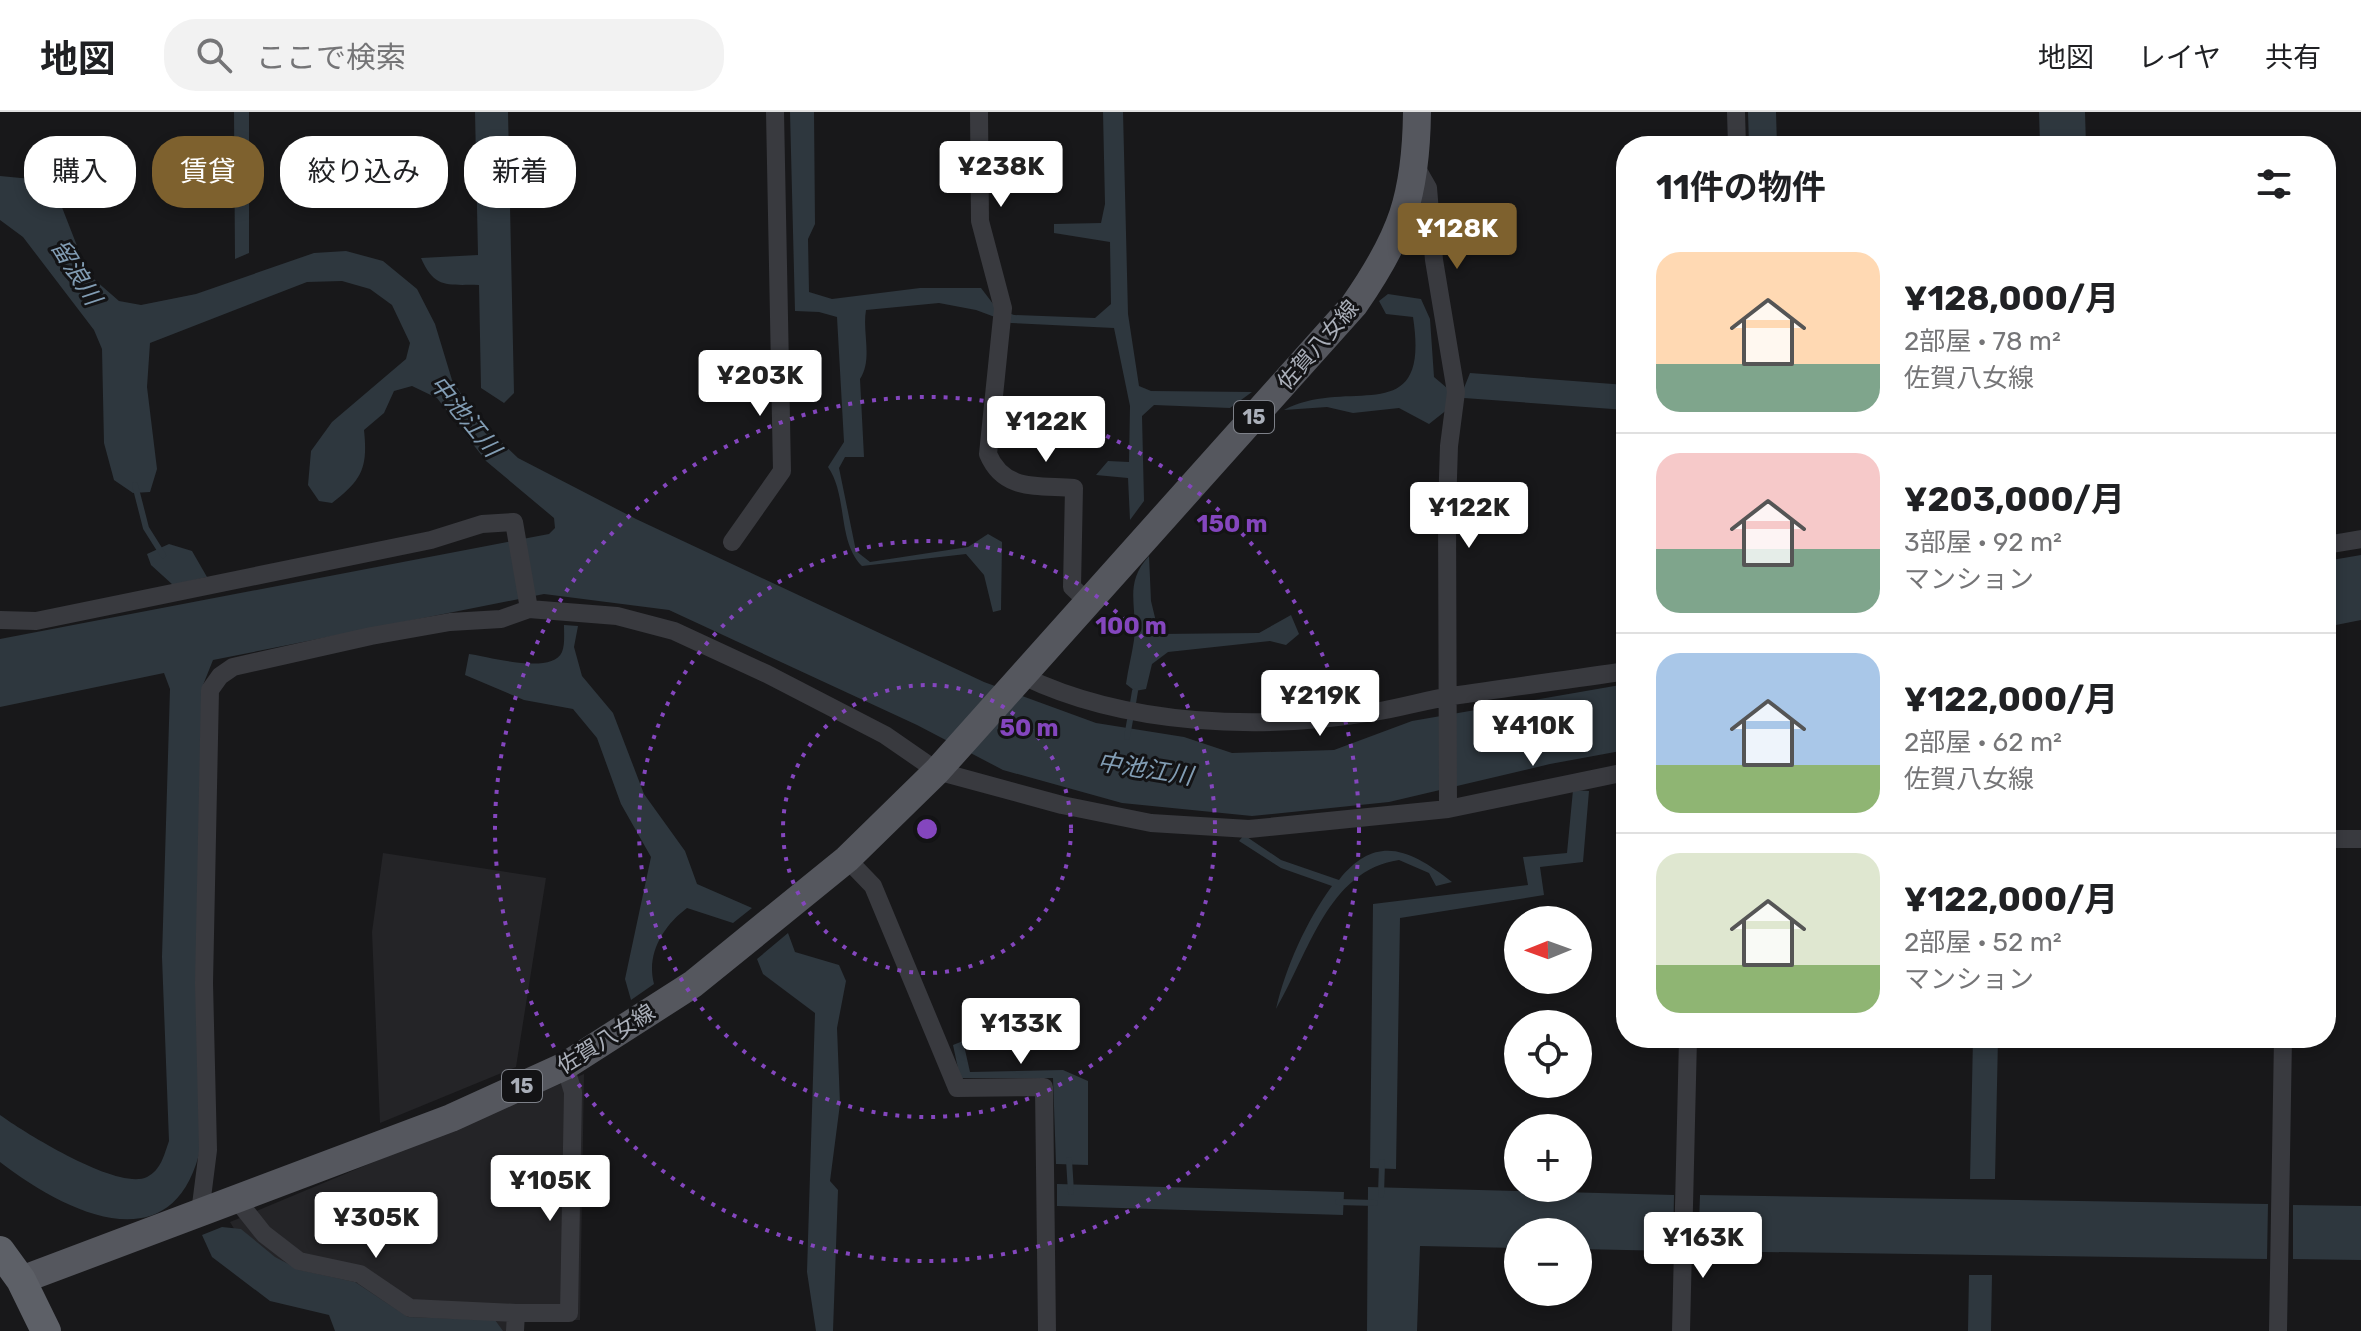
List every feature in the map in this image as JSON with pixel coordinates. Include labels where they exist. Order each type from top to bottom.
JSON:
[{"type":"highway","points":[[0,1251],[21,1280],[46,1331]]},
{"type":"main road","name":"佐賀八女線","points":[[1020,680],[1354,305],[1394,241],[1416,167],[1417,112]]},
{"type":"main road","name":"15","points":[[942,765],[1020,680]]},
{"type":"main road","name":"佐賀八女線","points":[[21,1280],[451,1118],[565,1066],[693,984],[847,859],[942,765]]},
{"type":"street","points":[[732,542],[782,471],[775,112]]},
{"type":"street","points":[[979,112],[980,221],[1003,317],[988,454],[995,471],[1013,483],[1074,488],[1072,587],[1089,603]]},
{"type":"street","points":[[1736,112],[1737,136]]},
{"type":"street","points":[[1416,167],[1428,188],[1434,260],[1456,396],[1449,446],[1447,509],[1448,806]]},
{"type":"street","points":[[0,620],[36,621],[431,540],[482,524],[514,522],[529,609]]},
{"type":"street","points":[[2336,543],[2361,539]]},
{"type":"street","points":[[200,1213],[208,1150],[204,983],[210,690],[220,676],[233,667],[371,636],[450,622],[501,619],[529,609],[617,616],[674,631],[942,765],[1062,805],[1151,823],[1249,829],[1448,806],[1616,774]]},
{"type":"street","points":[[1020,680],[1158,718],[1282,720],[1372,713],[1449,697],[1616,672]]},
{"type":"street","points":[[2336,839],[2361,839]]},
{"type":"street","points":[[847,859],[873,886],[957,1088],[1044,1087],[1047,1331]]},
{"type":"street","points":[[1681,1331],[1688,1048]]},
{"type":"street","points":[[2278,1331],[2283,1048]]},
{"type":"street","points":[[236,1199],[264,1234],[299,1261],[360,1274],[410,1308],[516,1325],[572,1322],[573,1092],[565,1066]]},
{"type":"shaded area","points":[[383,853],[546,878],[516,1067],[380,1123],[372,932]]},
{"type":"shaded area","points":[[584,1074],[580,1320],[523,1321],[523,1331],[343,1331],[350,1306],[267,1283],[230,1222]]},
{"type":"water","points":[[234,112],[249,112],[249,136],[234,136]]},
{"type":"water","points":[[475,112],[508,112],[509,136],[476,136]]},
{"type":"water","points":[[790,112],[814,112],[815,224],[808,239],[809,292],[832,299],[920,288],[981,288],[997,309],[1014,315],[1095,318],[1111,304],[1110,242],[1054,233],[1054,224],[1101,223],[1105,204],[1103,112],[1123,112],[1128,314],[1139,386],[1151,391],[1252,392],[1230,408],[1154,405],[1142,416],[1144,501],[1130,520],[1128,478],[1096,475],[1108,461],[1129,462],[1130,406],[1114,328],[1011,323],[976,310],[939,303],[866,310],[867,354],[860,379],[864,457],[845,457],[839,468],[856,551],[870,562],[968,547],[988,534],[1002,542],[1001,610],[993,612],[984,575],[966,554],[862,566],[854,556],[838,491],[828,467],[844,442],[837,317],[819,312],[795,311]]},
{"type":"water","points":[[1748,112],[1776,112],[1777,136],[1749,136]]},
{"type":"water","points":[[2039,112],[2085,112],[2086,136],[2040,136]]},
{"type":"water","points":[[0,176],[24,178],[24,208],[62,208],[88,274],[119,301],[141,305],[196,294],[314,253],[346,251],[383,261],[417,289],[435,324],[452,380],[479,421],[518,458],[636,519],[984,682],[1096,723],[1184,737],[1232,753],[1334,750],[1412,721],[1616,686],[1616,752],[1389,802],[1252,816],[1122,803],[1003,770],[917,725],[669,610],[544,594],[213,660],[203,685],[201,1146],[188,1184],[168,1207],[143,1218],[116,1218],[86,1211],[56,1198],[0,1162],[0,1115],[72,1158],[115,1176],[133,1179],[147,1177],[164,1157],[169,1141],[162,957],[170,689],[164,673],[0,707],[0,639],[549,534],[555,528],[554,518],[486,461],[437,398],[412,386],[394,391],[384,413],[364,430],[364,464],[356,480],[332,503],[319,501],[308,485],[311,451],[332,422],[406,359],[410,343],[392,305],[370,289],[342,281],[307,282],[150,343],[147,387],[157,469],[150,492],[133,493],[114,480],[104,443],[102,349],[94,330],[23,237],[0,220]]},
{"type":"water","points":[[235,208],[249,208],[249,253],[235,259]]},
{"type":"water","points":[[477,208],[510,208],[514,393],[504,403],[481,388],[479,285],[437,280],[421,258],[478,255]]},
{"type":"water","points":[[1388,294],[1421,299],[1430,319],[1434,377],[1447,388],[1462,393],[1470,373],[1616,384],[1616,409],[1464,398],[1449,400],[1448,409],[1429,424],[1399,408],[1353,413],[1327,407],[1284,410],[1309,401],[1379,394],[1397,388],[1409,376],[1415,353],[1413,317],[1386,314],[1379,301]]},
{"type":"water","points":[[169,544],[192,551],[207,577],[173,585],[151,565],[147,554]]},
{"type":"water","points":[[2361,555],[2361,620],[2336,625],[2336,559]]},
{"type":"water","points":[[1149,556],[1151,601],[1159,634],[1259,633],[1291,615],[1299,634],[1286,645],[1270,641],[1168,652],[1152,664],[1146,689],[1135,691],[1126,684],[1135,628],[1134,586],[1141,566]]},
{"type":"water","points":[[564,625],[578,626],[574,647],[582,676],[613,713],[644,794],[685,851],[697,884],[752,908],[733,923],[687,908],[671,923],[658,942],[652,962],[654,984],[631,1000],[625,979],[651,857],[621,804],[597,738],[573,709],[524,700],[465,675],[469,654],[534,664],[556,659],[563,649]]},
{"type":"water","points":[[1573,790],[1589,791],[1583,862],[1540,867],[1544,895],[1400,918],[1396,1169],[1370,1168],[1373,904],[1528,885],[1523,857],[1567,853]]},
{"type":"water","points":[[1244,835],[1281,860],[1339,880],[1367,856],[1381,851],[1395,851],[1423,862],[1452,882],[1436,886],[1429,873],[1399,860],[1375,867],[1354,880],[1337,897],[1323,918],[1276,1009],[1298,945],[1332,886],[1281,868],[1239,841]]},
{"type":"water","points":[[788,933],[795,952],[839,965],[846,981],[837,1028],[840,1104],[830,1181],[838,1190],[833,1331],[816,1331],[807,1272],[815,1013],[763,974],[757,959]]},
{"type":"water","points":[[963,1041],[970,1072],[1063,1070],[1088,1081],[1088,1165],[1056,1164],[1053,1078],[960,1078],[953,1045]]},
{"type":"water","points":[[1973,1048],[1998,1048],[1995,1179],[1970,1179]]},
{"type":"water","points":[[1057,1184],[1344,1192],[1343,1215],[1057,1206]]},
{"type":"water","points":[[1368,1187],[1504,1191],[1504,1202],[1592,1202],[1592,1193],[1674,1195],[1673,1251],[1592,1249],[1592,1218],[1504,1218],[1504,1248],[1420,1246],[1417,1331],[1367,1331]]},
{"type":"water","points":[[1700,1195],[2268,1204],[2267,1259],[1698,1251]]},
{"type":"water","points":[[2293,1205],[2361,1206],[2361,1260],[2293,1259]]},
{"type":"water","points":[[222,1227],[241,1229],[275,1257],[300,1270],[355,1282],[408,1317],[495,1320],[503,1331],[335,1331],[329,1315],[270,1301],[212,1257],[202,1235]]},
{"type":"water","points":[[1969,1275],[1992,1275],[1991,1331],[1968,1331]]},
{"type":"waterway","points":[[135,485],[146,528],[163,555]]},
{"type":"waterway","points":[[1133,703],[1135,691]]},
{"type":"waterway","points":[[1127,737],[1130,720]]},
{"type":"waterway","points":[[1069,1160],[1071,1192]]},
{"type":"waterway","points":[[1381,1195],[1382,1162]]},
{"type":"waterway","points":[[1338,1202],[1375,1203]]},
{"type":"water label","name":"留浪川","points":[[76,272]]},
{"type":"water label","name":"中池江川","points":[[465,416]]},
{"type":"water label","name":"中池江川","points":[[1145,769]]}]
